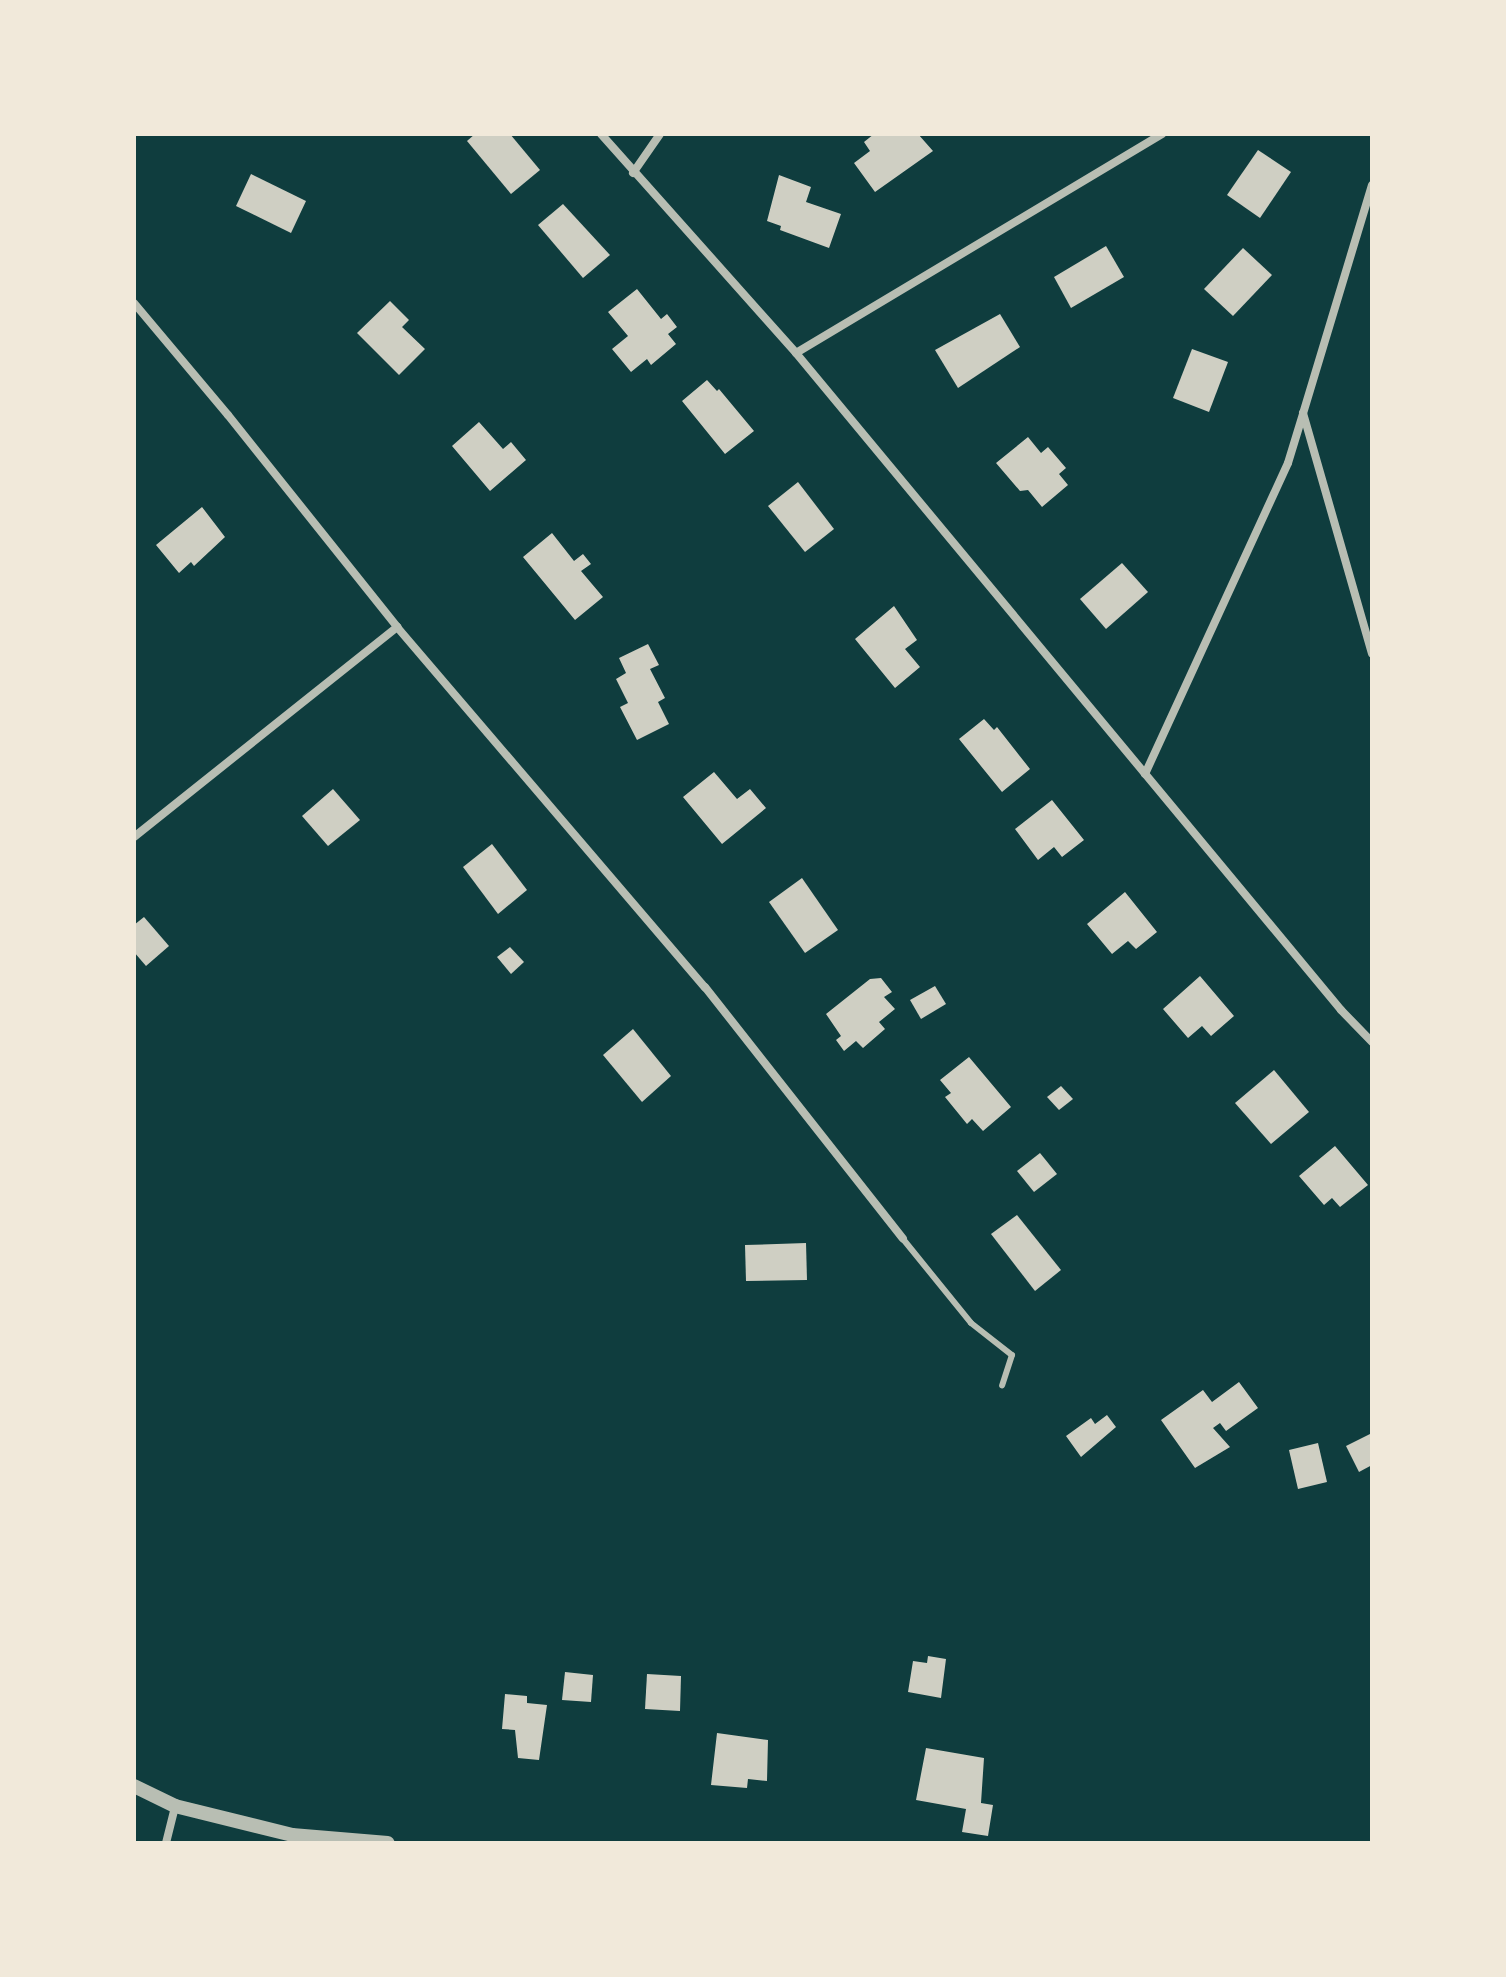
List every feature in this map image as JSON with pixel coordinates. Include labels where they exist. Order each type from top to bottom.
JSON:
[{"type":"street","points":[[601,134],[796,353],[1341,1010],[1372,1042]]},
{"type":"street","points":[[633,173],[660,134]]},
{"type":"street","points":[[796,353],[1162,134]]},
{"type":"street","points":[[1145,774],[1288,463],[1372,185]]},
{"type":"street","points":[[134,303],[397,627],[705,987],[903,1239]]},
{"type":"street","points":[[1303,413],[1372,653]]},
{"type":"street","points":[[134,837],[397,627]]},
{"type":"street","points":[[134,1786],[175,1806],[292,1835],[388,1843]]},
{"type":"street","points":[[166,1843],[175,1806]]},
{"type":"lane","points":[[903,1239],[971,1323],[1000,1342],[1012,1355],[1002,1385]]},
{"type":"building","points":[[475,134],[510,134],[540,170],[511,194],[467,141]]},
{"type":"building","points":[[874,134],[918,134],[933,151],[875,192],[854,163],[870,151],[864,142]]},
{"type":"building","points":[[1258,150],[1291,172],[1260,218],[1227,195]]},
{"type":"building","points":[[251,174],[306,201],[291,233],[236,206]]},
{"type":"building","points":[[779,175],[811,187],[806,202],[841,214],[829,248],[780,230],[781,226],[767,221]]},
{"type":"building","points":[[563,204],[610,255],[583,278],[538,225]]},
{"type":"building","points":[[1106,246],[1124,277],[1071,308],[1054,277]]},
{"type":"building","points":[[1243,248],[1272,275],[1233,316],[1204,289]]},
{"type":"building","points":[[637,289],[661,319],[667,314],[677,327],[668,334],[676,344],[651,365],[647,359],[631,372],[612,349],[628,336],[608,312]]},
{"type":"building","points":[[390,301],[409,320],[402,327],[425,349],[399,375],[357,333]]},
{"type":"building","points":[[1000,314],[1020,347],[958,388],[935,350]]},
{"type":"building","points":[[1192,349],[1228,362],[1209,412],[1173,398]]},
{"type":"building","points":[[707,380],[717,391],[719,389],[754,431],[725,454],[682,401]]},
{"type":"building","points":[[479,422],[503,449],[511,442],[526,460],[490,491],[452,446]]},
{"type":"building","points":[[1028,437],[1041,453],[1048,447],[1066,468],[1059,474],[1068,485],[1042,507],[1028,490],[1020,491],[996,463]]},
{"type":"building","points":[[798,482],[834,529],[805,552],[768,506]]},
{"type":"building","points":[[202,507],[225,537],[194,566],[191,562],[179,573],[156,545]]},
{"type":"building","points":[[552,533],[574,561],[583,554],[591,564],[581,571],[603,597],[575,620],[523,557]]},
{"type":"building","points":[[1122,563],[1148,592],[1106,629],[1080,599]]},
{"type":"building","points":[[894,606],[917,640],[905,649],[920,667],[895,688],[855,639]]},
{"type":"building","points":[[648,644],[659,665],[650,669],[665,698],[658,702],[669,724],[637,740],[620,707],[628,703],[616,679],[626,673],[619,658]]},
{"type":"building","points":[[984,719],[994,730],[997,727],[1030,769],[1002,792],[959,739]]},
{"type":"building","points":[[714,772],[737,799],[750,789],[766,808],[722,844],[683,797]]},
{"type":"building","points":[[333,789],[360,820],[328,846],[302,816]]},
{"type":"building","points":[[1052,800],[1084,840],[1062,857],[1054,847],[1038,860],[1015,829]]},
{"type":"building","points":[[492,844],[527,890],[498,914],[463,867]]},
{"type":"building","points":[[802,878],[838,930],[805,953],[769,902]]},
{"type":"building","points":[[1125,892],[1157,932],[1136,949],[1128,941],[1112,954],[1087,924]]},
{"type":"building","points":[[144,917],[169,946],[146,966],[134,952],[134,925]]},
{"type":"building","points":[[510,947],[524,962],[511,974],[497,957]]},
{"type":"building","points":[[1200,976],[1234,1016],[1211,1036],[1202,1026],[1188,1038],[1163,1009]]},
{"type":"building","points":[[881,978],[892,992],[884,997],[895,1009],[879,1022],[885,1029],[863,1048],[856,1041],[844,1051],[836,1040],[841,1036],[826,1014],[870,979]]},
{"type":"building","points":[[935,986],[946,1004],[921,1019],[910,1000]]},
{"type":"building","points":[[633,1029],[671,1076],[642,1102],[603,1055]]},
{"type":"building","points":[[969,1057],[1011,1107],[983,1131],[972,1119],[967,1124],[945,1097],[951,1093],[940,1080]]},
{"type":"building","points":[[1274,1070],[1309,1112],[1271,1144],[1235,1103]]},
{"type":"building","points":[[1061,1086],[1073,1099],[1059,1110],[1047,1097]]},
{"type":"building","points":[[1335,1146],[1368,1185],[1340,1207],[1332,1198],[1324,1205],[1299,1176]]},
{"type":"building","points":[[1040,1153],[1057,1174],[1034,1192],[1017,1171]]},
{"type":"building","points":[[1017,1215],[1061,1270],[1035,1291],[991,1234]]},
{"type":"building","points":[[806,1243],[807,1280],[746,1281],[745,1245]]},
{"type":"building","points":[[1239,1382],[1258,1408],[1226,1431],[1220,1423],[1213,1428],[1230,1447],[1195,1468],[1161,1420],[1203,1390],[1212,1402]]},
{"type":"building","points":[[1107,1415],[1116,1427],[1081,1457],[1066,1436],[1091,1418],[1095,1424]]},
{"type":"building","points":[[1372,1433],[1372,1465],[1359,1472],[1346,1446]]},
{"type":"building","points":[[1318,1443],[1327,1482],[1298,1489],[1289,1450]]},
{"type":"building","points":[[928,1656],[946,1659],[941,1698],[908,1692],[913,1661],[927,1663]]},
{"type":"building","points":[[565,1672],[593,1675],[591,1702],[562,1700]]},
{"type":"building","points":[[647,1674],[681,1676],[680,1711],[645,1709]]},
{"type":"building","points":[[505,1694],[527,1696],[527,1703],[547,1705],[539,1760],[518,1758],[515,1730],[502,1729]]},
{"type":"building","points":[[717,1733],[768,1740],[767,1781],[748,1779],[747,1788],[711,1785]]},
{"type":"building","points":[[926,1748],[984,1758],[981,1803],[993,1805],[988,1836],[962,1832],[966,1809],[916,1800]]}]
